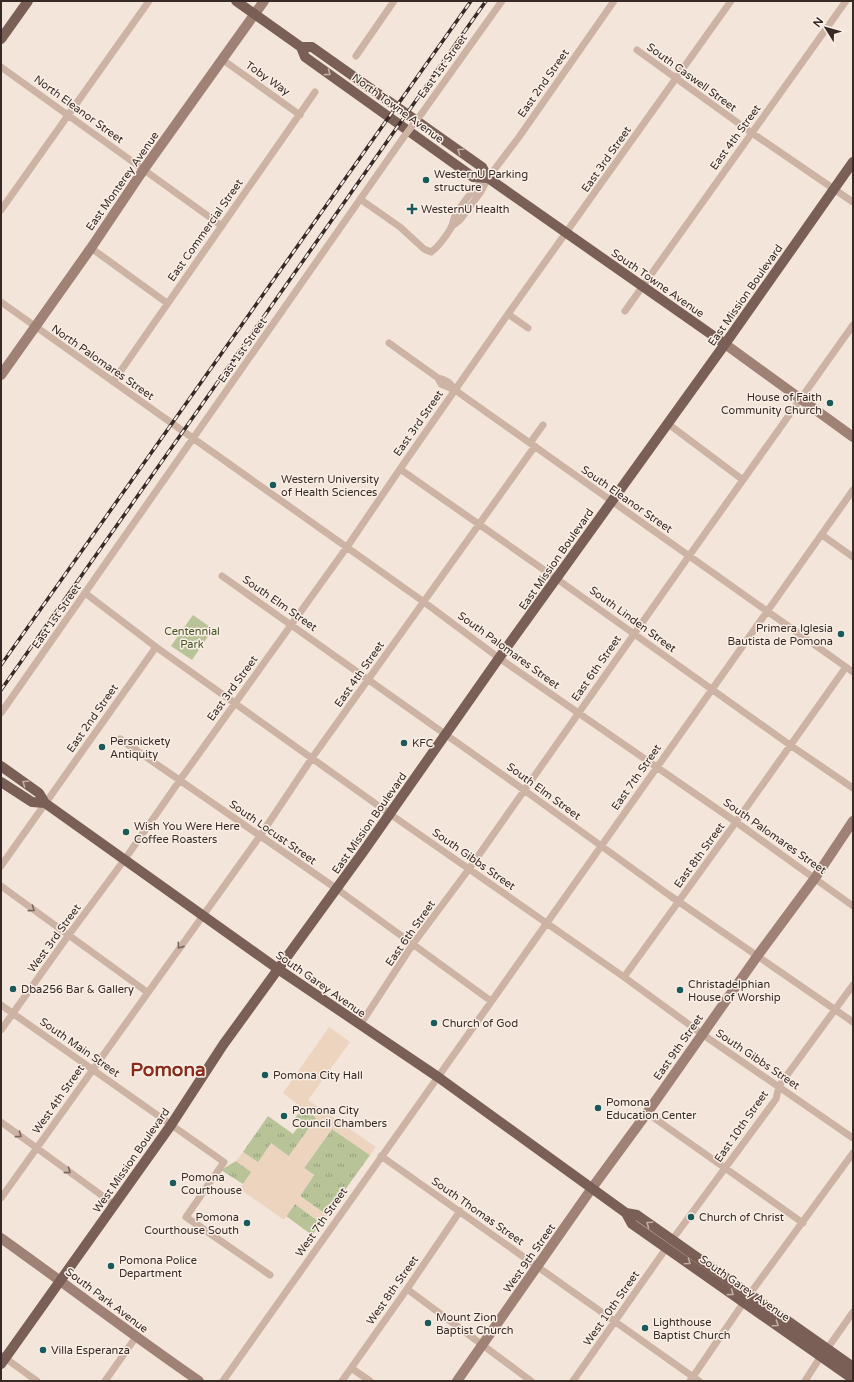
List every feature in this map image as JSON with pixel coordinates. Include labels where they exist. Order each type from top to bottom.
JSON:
[{"type":"main road","points":[[1,39],[28,1]]},
{"type":"main road","name":"North Towne Avenue","points":[[236,1],[301,47],[305,56],[473,177],[488,178]]},
{"type":"main road","name":"North Towne Avenue","points":[[301,47],[312,47],[353,75],[482,167],[488,178]]},
{"type":"main road","name":"East Mission Boulevard","points":[[278,969],[337,889],[499,658],[725,344],[853,162]]},
{"type":"main road","name":"South Towne Avenue","points":[[488,178],[725,344]]},
{"type":"main road","points":[[1,766],[39,793],[45,803]]},
{"type":"main road","name":"South Garey Avenue","points":[[1,782],[32,802],[45,803],[203,914],[278,969],[438,1077],[626,1212],[637,1215],[669,1244],[824,1353],[853,1379]]},
{"type":"main road","name":"West Mission Boulevard","points":[[2,1359],[61,1281],[115,1205],[171,1125],[223,1046],[278,969]]},
{"type":"main road","name":"South Garey Avenue","points":[[824,1353],[853,1368]]},
{"type":"street","points":[[1,210],[149,1]]},
{"type":"street","name":"East Monterey Avenue","points":[[1,375],[264,1]]},
{"type":"street","points":[[356,56],[394,1]]},
{"type":"street","name":"East 1st Street","points":[[1,713],[194,439],[360,199],[502,1]]},
{"type":"street","name":"East 2nd Street","points":[[360,199],[400,227],[424,249],[431,252],[436,250],[451,227],[460,220],[480,193],[488,178],[614,1]]},
{"type":"street","name":"East 3rd Street","points":[[125,859],[347,548],[454,390],[731,1]]},
{"type":"street","name":"East 4th Street","points":[[625,311],[846,1]]},
{"type":"street","name":"South Caswell Street","points":[[637,50],[752,133],[853,202]]},
{"type":"street","name":"Toby Way","points":[[223,60],[300,115]]},
{"type":"street","name":"North Eleanor Street","points":[[1,67],[222,226]]},
{"type":"street","name":"East Commercial Street","points":[[113,382],[315,92]]},
{"type":"street","points":[[91,248],[167,303]]},
{"type":"street","name":"North Palomares Street","points":[[1,302],[194,439]]},
{"type":"street","points":[[508,314],[528,328]]},
{"type":"street","name":"East 6th Street","points":[[360,1025],[414,944],[469,869],[853,325]]},
{"type":"street","name":"South Eleanor Street","points":[[389,343],[438,378],[445,380],[454,390],[853,672]]},
{"type":"street","name":"South Towne Avenue","points":[[725,344],[853,436]]},
{"type":"street","points":[[667,424],[743,480]]},
{"type":"street","name":"East 4th Street","points":[[203,914],[260,836],[312,758],[479,525],[532,445],[543,425]]},
{"type":"street","name":"South Palomares Street","points":[[194,439],[424,602],[499,658],[736,822],[853,906]]},
{"type":"street","name":"South Linden Street","points":[[400,469],[853,788]]},
{"type":"street","name":"East 7th Street","points":[[438,1077],[853,490]]},
{"type":"street","points":[[822,535],[853,557]]},
{"type":"street","name":"South Elm Street","points":[[222,576],[292,624],[368,680],[679,901],[853,1022]]},
{"type":"street","name":"South Gibbs Street","points":[[85,593],[156,647],[390,814],[624,977],[702,1034],[853,1138]]},
{"type":"street","name":"East 2nd Street","points":[[1,866],[156,647]]},
{"type":"street","name":"East 8th Street","points":[[624,977],[846,667]]},
{"type":"street","name":"South Locust Street","points":[[120,739],[337,889],[491,1001]]},
{"type":"street","name":"East 9th Street","points":[[592,1188],[648,1113],[702,1034],[815,878],[853,822]]},
{"type":"street","name":"West 3rd Street","points":[[1,1030],[125,859]]},
{"type":"street","points":[[1,886],[147,992]]},
{"type":"street","name":"West 4th Street","points":[[1,1198],[203,914]]},
{"type":"street","name":"East 10th Street","points":[[669,1244],[776,1098],[779,1086],[853,985]]},
{"type":"street","name":"South Main Street","points":[[1,1005],[224,1162],[186,1217],[270,1275]]},
{"type":"street","name":"West 7th Street","points":[[223,1381],[438,1077]]},
{"type":"street","points":[[648,1113],[803,1223]]},
{"type":"street","points":[[1,1122],[115,1205]]},
{"type":"street","points":[[694,1380],[747,1298],[853,1153]]},
{"type":"street","name":"South Thomas Street","points":[[381,1156],[537,1266],[694,1380]]},
{"type":"street","name":"West 9th Street","points":[[457,1381],[592,1188]]},
{"type":"street","name":"West 8th Street","points":[[342,1381],[408,1289],[460,1211]]},
{"type":"street","name":"South Park Avenue","points":[[1,1238],[136,1337],[199,1381]]},
{"type":"street","name":"West 10th Street","points":[[573,1381],[669,1244]]},
{"type":"street","points":[[408,1289],[531,1381]]},
{"type":"street","points":[[805,1381],[853,1312]]},
{"type":"street","points":[[104,1381],[136,1337]]},
{"type":"street","points":[[2,1359],[37,1381]]},
{"type":"street","points":[[351,1368],[370,1381]]},
{"type":"green space","name":"Centennial Park","points":[[193,615],[213,629],[192,660],[171,646]]},
{"type":"green space","points":[[303,1108],[317,1118],[289,1156],[257,1162],[243,1152],[268,1116],[293,1134],[301,1123],[295,1118]]},
{"type":"green space","points":[[332,1129],[370,1155],[327,1215],[300,1196],[314,1175],[304,1168]]},
{"type":"green space","points":[[236,1161],[252,1172],[243,1184],[221,1170]]},
{"type":"green space","points":[[295,1204],[321,1223],[312,1235],[286,1216]]},
{"type":"shaded area","points":[[329,1027],[350,1042],[308,1100],[376,1147],[370,1155],[332,1129],[304,1168],[314,1175],[300,1196],[327,1215],[321,1223],[295,1204],[284,1220],[240,1189],[251,1172],[236,1161],[243,1152],[258,1162],[271,1143],[289,1156],[316,1118],[283,1093]]},
{"type":"railway","points":[[1,665],[471,1]]},
{"type":"railway","points":[[1,690],[486,1]]},
{"type":"place","name":"WesternU Parking structure","points":[[426,180]]},
{"type":"place","name":"WesternU Health","points":[[412,209]]},
{"type":"place","name":"House of Faith Community Church","points":[[830,403]]},
{"type":"place","name":"Western University of Health Sciences","points":[[273,485]]},
{"type":"place","name":"Primera Iglesia Bautista de Pomona","points":[[841,634]]},
{"type":"place","name":"KFC","points":[[404,743]]},
{"type":"place","name":"Persnickety Antiquity","points":[[102,747]]},
{"type":"place","name":"Wish You Were Here Coffee Roasters","points":[[126,832]]},
{"type":"place","name":"Dba256 Bar & Gallery","points":[[13,989]]},
{"type":"place","name":"Christadelphian House of Worship","points":[[680,990]]},
{"type":"place","name":"Church of God","points":[[434,1023]]},
{"type":"place","name":"Pomona City Hall","points":[[265,1075]]},
{"type":"place","name":"Pomona Education Center","points":[[598,1108]]},
{"type":"place","name":"Pomona City Council Chambers","points":[[284,1116]]},
{"type":"place","name":"Pomona Courthouse","points":[[173,1183]]},
{"type":"place","name":"Church of Christ","points":[[691,1217]]},
{"type":"place","name":"Pomona Courthouse South","points":[[247,1223]]},
{"type":"place","name":"Pomona Police Department","points":[[111,1266]]},
{"type":"place","name":"Mount Zion Baptist Church","points":[[428,1323]]},
{"type":"place","name":"Lighthouse Baptist Church","points":[[645,1328]]},
{"type":"place","name":"Villa Esperanza","points":[[43,1350]]},
{"type":"district","name":"Pomona","points":[[168,1069]]}]
